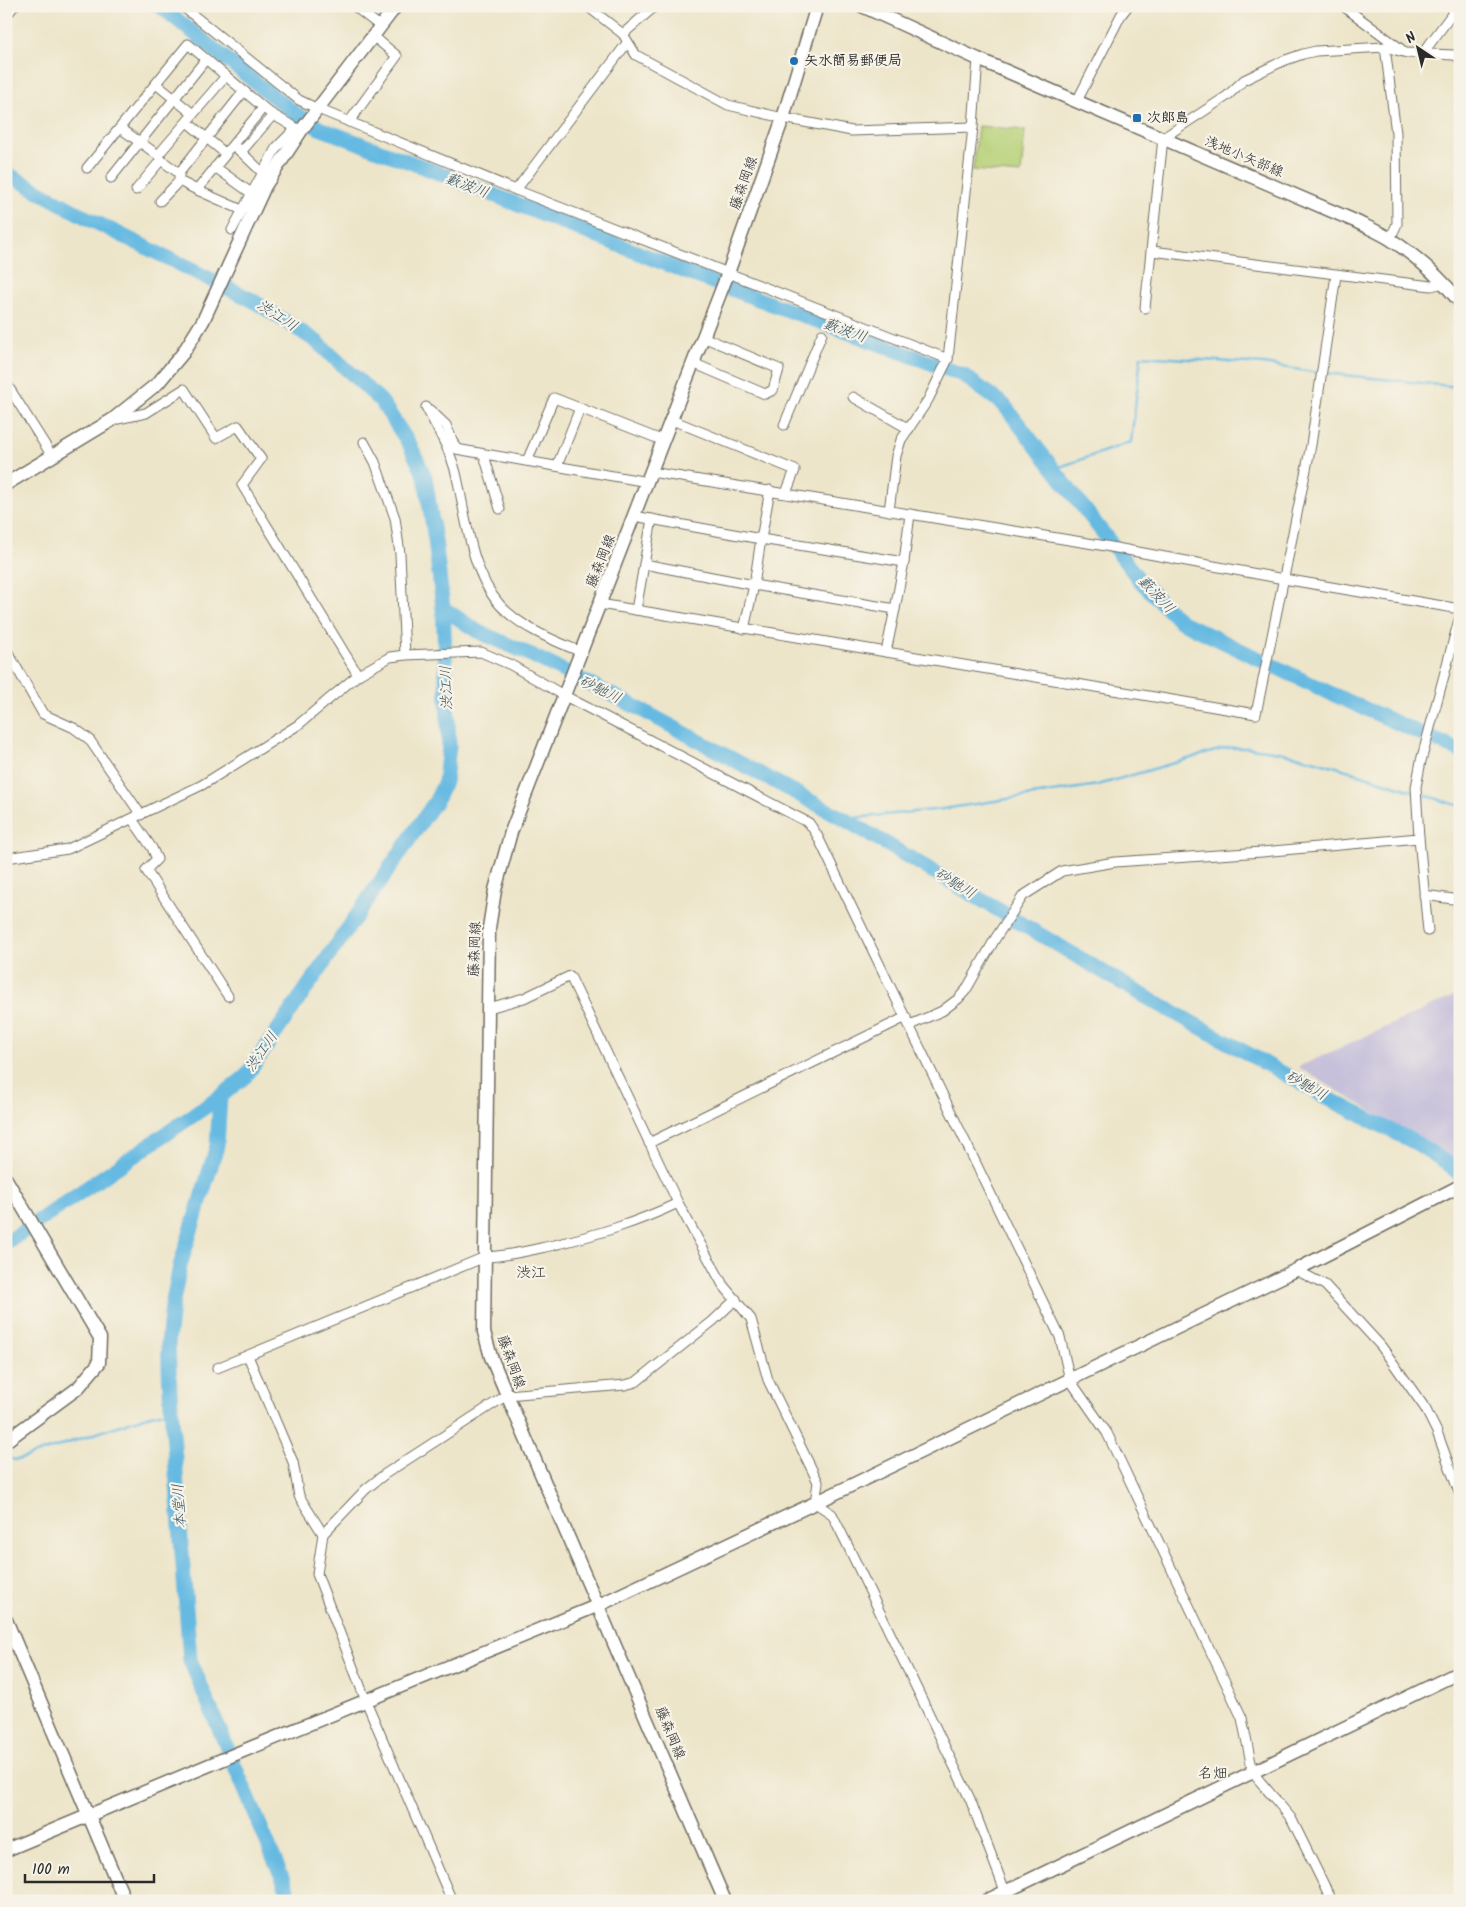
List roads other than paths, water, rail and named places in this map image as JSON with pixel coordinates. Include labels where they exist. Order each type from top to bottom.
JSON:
[{"type":"street","points":[[6,16],[14,6]]},
{"type":"street","points":[[349,122],[397,56],[354,6]]},
{"type":"street","points":[[6,484],[112,420],[158,383],[183,353],[203,321],[265,186],[300,129],[396,6]]},
{"type":"street","points":[[587,6],[623,34],[636,55],[728,105],[852,131],[972,127]]},
{"type":"street","points":[[623,34],[655,6]]},
{"type":"street","name":"藤森岡線","points":[[725,1901],[491,1358],[484,1332],[489,928],[495,890],[511,832],[728,273],[783,118],[817,6]]},
{"type":"street","name":"浅地小矢部線","points":[[862,6],[1390,239],[1444,283],[1460,302]]},
{"type":"street","points":[[1078,101],[1121,15],[1128,6]]},
{"type":"street","points":[[1343,6],[1408,53]]},
{"type":"street","points":[[1423,53],[1458,6]]},
{"type":"street","points":[[186,8],[315,112],[349,122],[516,190],[948,359]]},
{"type":"street","points":[[516,190],[627,43]]},
{"type":"street","points":[[87,168],[188,44],[263,108],[300,129]]},
{"type":"street","points":[[1385,47],[1396,133],[1396,224],[1390,239]]},
{"type":"street","points":[[1146,308],[1163,138],[1227,96],[1244,80],[1284,61],[1316,52],[1385,47],[1408,53],[1454,55],[1460,58]]},
{"type":"street","points":[[889,511],[896,456],[901,440],[928,400],[948,359],[978,58]]},
{"type":"street","points":[[111,178],[206,60]]},
{"type":"street","points":[[136,190],[159,157],[226,76]]},
{"type":"street","points":[[156,84],[193,114]]},
{"type":"street","points":[[160,201],[206,137],[244,92]]},
{"type":"street","points":[[196,190],[263,108]]},
{"type":"street","points":[[241,152],[273,115]]},
{"type":"street","points":[[187,122],[226,154]]},
{"type":"street","points":[[120,128],[159,157],[179,177],[196,190],[242,210]]},
{"type":"street","points":[[232,230],[276,148],[300,129]]},
{"type":"street","points":[[233,145],[262,172]]},
{"type":"street","points":[[216,167],[251,194]]},
{"type":"street","points":[[1152,251],[1431,286],[1444,283]]},
{"type":"street","points":[[600,604],[1256,714],[1311,445],[1336,275]]},
{"type":"street","points":[[784,425],[822,334]]},
{"type":"street","points":[[693,363],[765,394],[773,390],[779,369],[703,337]]},
{"type":"street","points":[[6,383],[52,456]]},
{"type":"street","points":[[112,420],[146,413],[184,389],[216,438],[238,426],[261,459],[242,485],[358,676]]},
{"type":"street","points":[[853,397],[909,429]]},
{"type":"street","points":[[527,461],[554,398],[664,441]]},
{"type":"street","points":[[581,652],[548,638],[520,623],[500,604],[483,578],[471,542],[455,471],[442,438],[426,407],[446,425],[456,449],[484,455],[557,466],[770,490],[1121,548],[1284,580],[1460,609]]},
{"type":"street","points":[[557,466],[580,408]]},
{"type":"street","points":[[672,420],[795,470],[786,493]]},
{"type":"street","points":[[364,442],[375,462],[395,518],[400,554],[405,655]]},
{"type":"street","points":[[484,455],[500,510]]},
{"type":"street","points":[[744,629],[754,585],[770,490]]},
{"type":"street","points":[[886,652],[904,562],[910,514]]},
{"type":"street","points":[[634,516],[904,562]]},
{"type":"street","points":[[636,610],[652,519]]},
{"type":"street","points":[[644,564],[895,609]]},
{"type":"street","points":[[1428,931],[1416,787],[1460,616]]},
{"type":"street","points":[[6,649],[43,714],[74,728],[89,740],[136,817],[152,848],[157,860],[146,870],[228,996]]},
{"type":"street","points":[[6,858],[68,849],[202,785],[298,725],[358,676],[390,657],[405,655],[482,652],[808,823],[817,835],[1060,1337],[1070,1380],[1107,1433],[1229,1690],[1242,1718],[1253,1773],[1291,1818],[1332,1901]]},
{"type":"street","points":[[650,1143],[908,1021],[942,1011],[958,999],[966,990],[1023,896],[1062,871],[1116,862],[1262,852],[1419,838]]},
{"type":"street","points":[[1424,895],[1460,900]]},
{"type":"street","points":[[489,1008],[524,998],[570,976],[678,1203],[723,1285],[751,1319],[768,1380],[818,1482],[815,1503]]},
{"type":"street","points":[[6,1441],[78,1388],[99,1363],[100,1338],[7,1180]]},
{"type":"street","points":[[6,1850],[599,1606],[1296,1270],[1460,1186]]},
{"type":"street","points":[[217,1368],[485,1257],[514,1254],[594,1235],[642,1220],[678,1203]]},
{"type":"street","points":[[1296,1270],[1325,1285],[1381,1346],[1425,1408],[1456,1470],[1460,1496]]},
{"type":"street","points":[[452,1901],[366,1701],[318,1579],[317,1570],[324,1534],[366,1489],[385,1474],[507,1395],[625,1385],[636,1382],[736,1299]]},
{"type":"street","points":[[248,1356],[293,1462],[299,1496],[324,1534]]},
{"type":"street","points":[[815,1503],[832,1514],[846,1542],[970,1799],[1009,1896]]},
{"type":"street","points":[[6,1620],[125,1901]]},
{"type":"street","points":[[986,1901],[1009,1896],[1253,1773],[1460,1672]]},
{"type":"waterway","name":"藪波川","points":[[160,6],[296,114],[319,128],[431,170],[696,276],[963,375],[1004,405],[1141,582],[1180,621],[1332,694],[1460,751]]},
{"type":"waterway","name":"渋江川","points":[[6,173],[87,218],[252,300],[316,341],[381,401],[410,445],[425,477],[443,608],[449,746],[445,782],[435,802],[246,1076],[220,1097],[6,1243]]},
{"type":"waterway","points":[[1054,469],[1131,442],[1141,356],[1263,364],[1319,373]]},
{"type":"waterway","points":[[1324,373],[1460,387]]},
{"type":"waterway","name":"砂馳川","points":[[443,608],[477,631],[527,653],[636,707],[844,819],[1146,997],[1331,1100],[1416,1143],[1447,1163],[1460,1175]]},
{"type":"waterway","points":[[844,819],[943,809],[1098,785],[1226,748],[1248,748],[1296,756],[1345,769],[1413,791]]},
{"type":"waterway","points":[[1418,793],[1460,806]]},
{"type":"waterway","name":"本堂川","points":[[220,1097],[217,1146],[180,1266],[172,1306],[168,1343],[190,1660],[292,1901]]},
{"type":"waterway","points":[[6,1456],[14,1460],[21,1459],[144,1417],[171,1410]]},
{"type":"place","name":"矢水簡易郵便局","points":[[794,61]]},
{"type":"place","name":"次郎島","points":[[1137,118]]},
{"type":"district","name":"渋江","points":[[531,1273]]},
{"type":"district","name":"名畑","points":[[1213,1774]]}]
